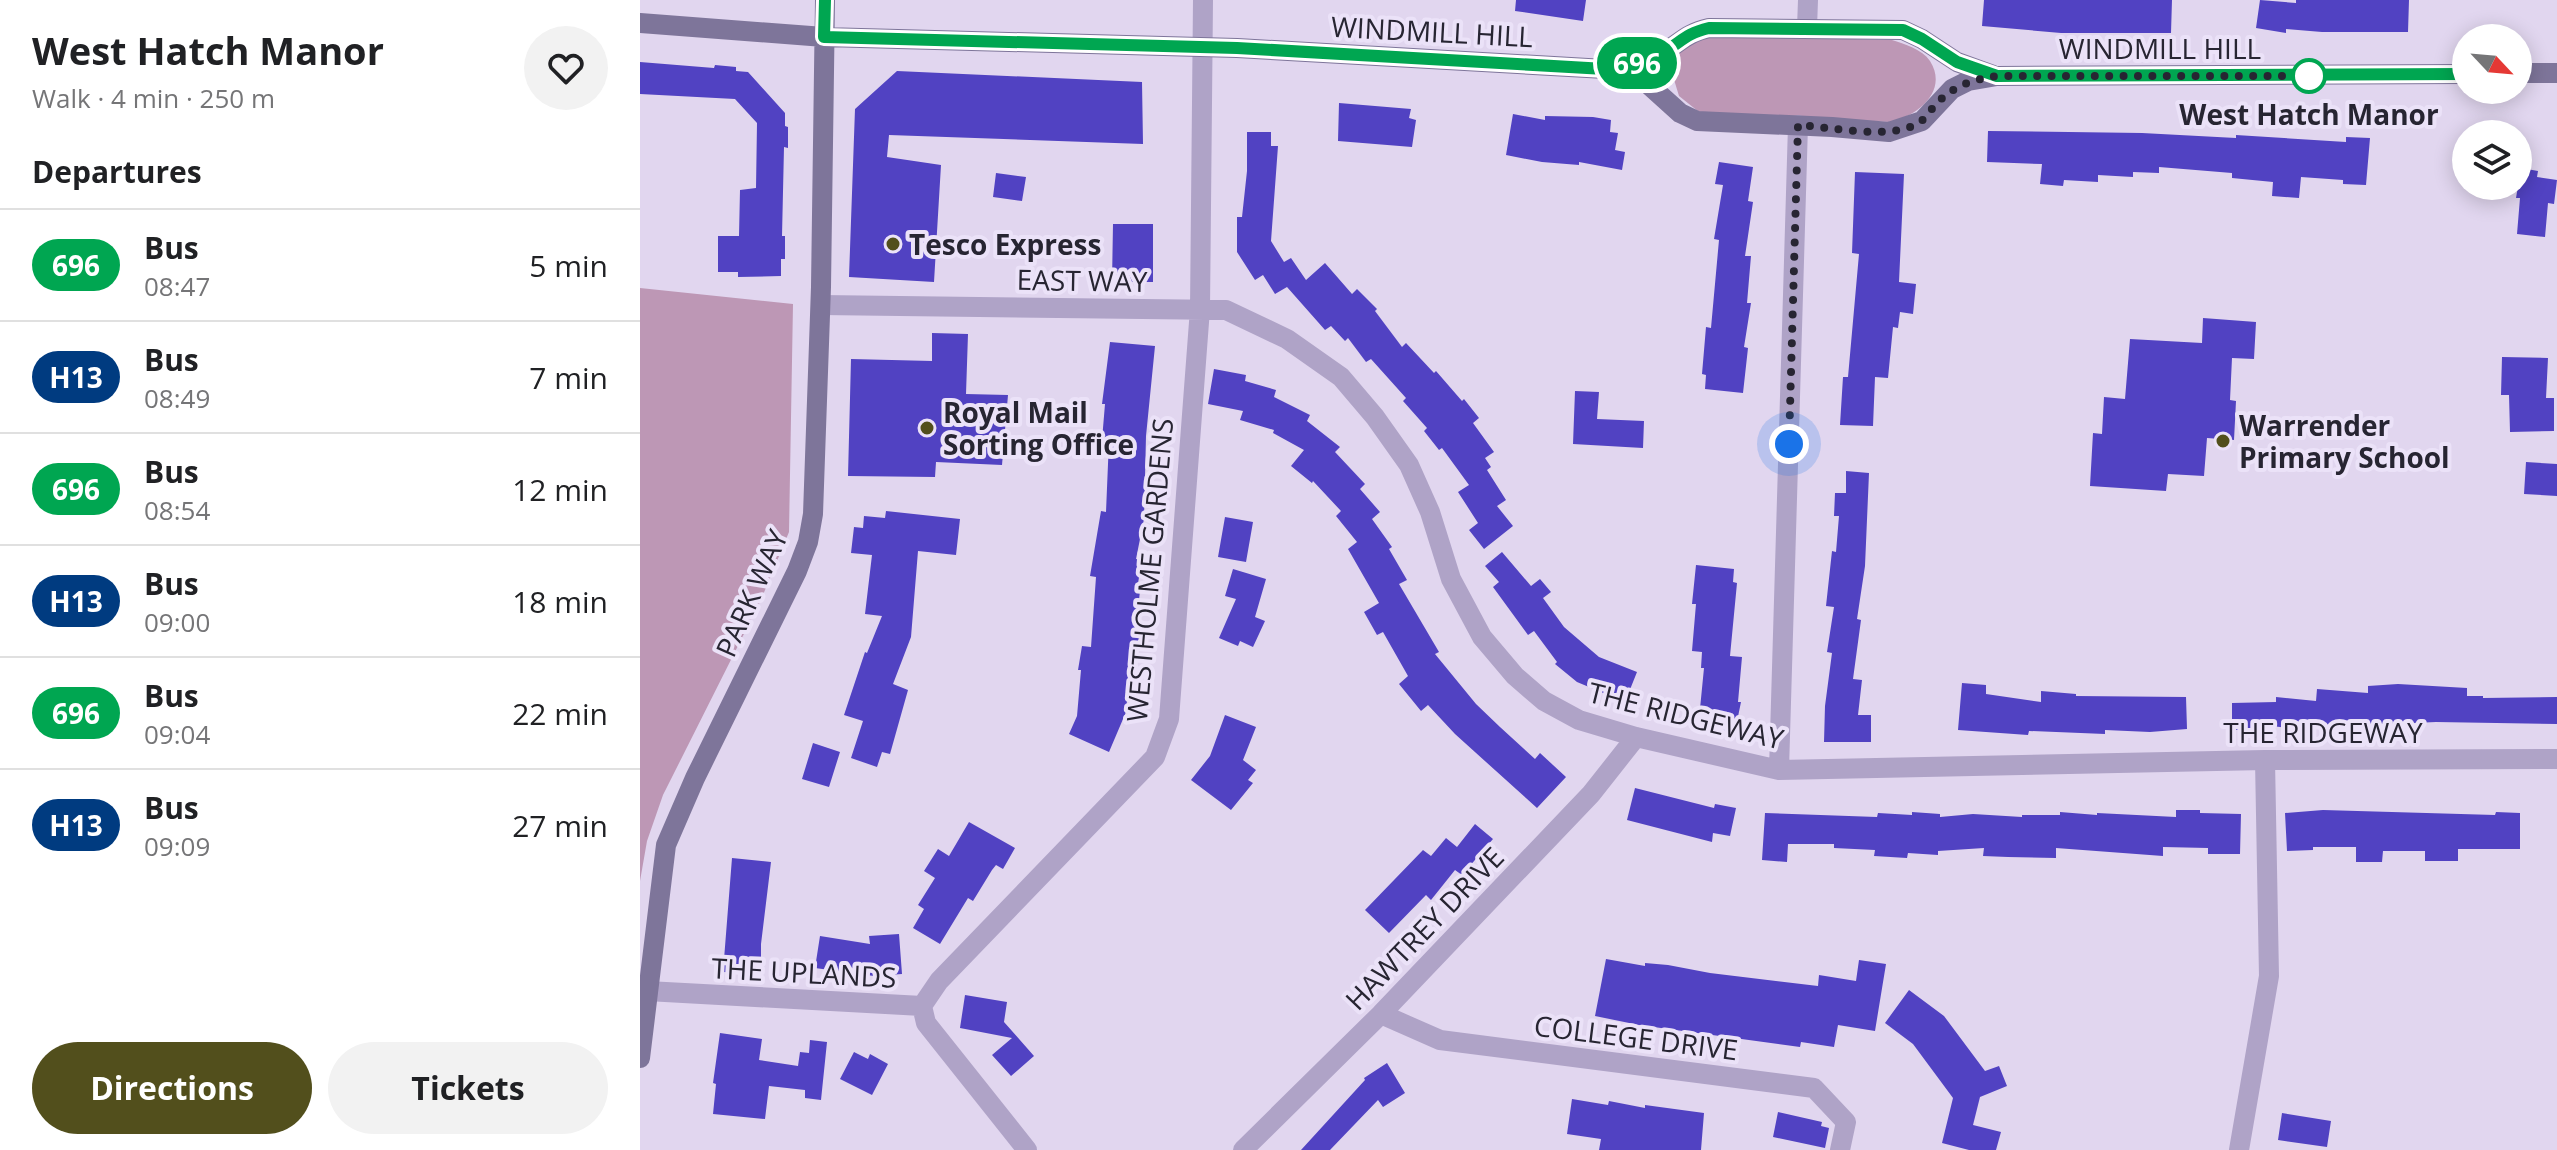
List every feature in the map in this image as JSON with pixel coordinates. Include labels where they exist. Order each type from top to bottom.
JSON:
[{"type":"street","name":"PARK WAY","points":[[640,1058],[666,845],[695,778],[797,571],[808,542],[813,514],[821,305],[825,0]]},
{"type":"street","name":"WESTHOLME GARDENS","points":[[922,1006],[939,981],[1155,757],[1169,719],[1200,309],[1203,0]]},
{"type":"street","points":[[1807,28],[1808,0]]},
{"type":"street","name":"WINDMILL HILL","points":[[640,23],[824,37],[1203,46],[1605,69],[1635,77],[1649,85],[1680,113],[1697,121],[1889,132],[1922,121],[1952,89],[1968,81],[1997,76],[2452,74]]},
{"type":"street","name":"WINDMILL HILL","points":[[1605,69],[1641,62],[1663,52],[1689,33],[1709,28],[1807,28],[1903,30],[1957,62],[1997,76]]},
{"type":"street","points":[[2532,73],[2557,73]]},
{"type":"street","points":[[1779,770],[1798,125]]},
{"type":"street","name":"EAST WAY","points":[[821,305],[1200,309]]},
{"type":"street","name":"THE RIDGEWAY","points":[[1200,309],[1226,310],[1287,339],[1341,377],[1375,417],[1409,465],[1430,512],[1451,579],[1482,637],[1515,676],[1544,701],[1579,720],[1636,737],[1779,770],[2265,760],[2557,759]]},
{"type":"street","name":"HAWTREY DRIVE","points":[[1243,1150],[1381,1014],[1591,794],[1636,737]]},
{"type":"street","points":[[2245,1149],[2269,976],[2265,760]]},
{"type":"street","name":"THE UPLANDS","points":[[647,991],[922,1006],[926,1023],[1027,1150]]},
{"type":"street","name":"COLLEGE DRIVE","points":[[1381,1014],[1440,1040],[1814,1088],[1846,1122],[1840,1150]]},
{"type":"shaded area","points":[[1705,35],[1892,40],[1927,57],[1935,72],[1936,82],[1933,92],[1919,108],[1910,115],[1889,122],[1699,112],[1679,96],[1672,73],[1681,51]]},
{"type":"shaded area","points":[[640,288],[793,304],[789,532],[760,602],[663,795],[647,841],[640,881]]},
{"type":"building","points":[[1516,0],[1586,0],[1583,21],[1515,11]]},
{"type":"building","points":[[1984,0],[2172,0],[2171,33],[2061,33],[1982,26]]},
{"type":"building","points":[[2260,0],[2296,3],[2296,0],[2409,0],[2408,32],[2286,29],[2286,33],[2256,28]]},
{"type":"building","points":[[640,62],[736,67],[736,71],[748,72],[785,113],[788,148],[784,147],[782,236],[785,236],[785,259],[781,259],[781,276],[738,277],[738,272],[718,272],[718,236],[739,236],[740,190],[756,188],[757,123],[735,99],[640,94]]},
{"type":"building","points":[[897,71],[1142,82],[1143,144],[889,135],[887,157],[941,165],[934,282],[849,277],[855,109]]},
{"type":"building","points":[[1339,103],[1411,109],[1409,118],[1416,120],[1412,147],[1338,141]]},
{"type":"building","points":[[1513,114],[1545,120],[1545,116],[1611,120],[1610,132],[1618,133],[1615,150],[1625,152],[1622,170],[1579,162],[1579,165],[1542,162],[1506,155]]},
{"type":"building","points":[[1988,131],[2236,138],[2236,135],[2346,142],[2346,137],[2370,138],[2366,185],[2301,177],[2299,198],[2272,196],[2273,182],[2232,178],[2232,173],[2159,167],[2159,173],[2133,172],[2133,177],[2098,175],[2098,182],[2064,180],[2063,186],[2040,184],[2042,164],[1987,162]]},
{"type":"building","points":[[1247,132],[1271,132],[1271,146],[1278,146],[1271,241],[1284,262],[1291,258],[1306,280],[1325,263],[1352,294],[1357,289],[1377,309],[1375,311],[1402,347],[1406,343],[1462,401],[1464,399],[1479,418],[1473,423],[1494,452],[1485,458],[1491,467],[1487,470],[1506,500],[1497,506],[1513,526],[1484,549],[1469,530],[1478,523],[1458,492],[1469,485],[1442,448],[1439,450],[1424,431],[1427,428],[1403,401],[1406,398],[1371,359],[1366,362],[1348,338],[1345,341],[1331,326],[1325,330],[1287,287],[1275,294],[1263,275],[1255,280],[1237,252],[1237,217],[1242,217],[1247,171]]},
{"type":"building","points":[[1719,162],[1753,167],[1748,201],[1753,202],[1745,256],[1751,256],[1747,303],[1751,303],[1744,347],[1748,348],[1743,393],[1705,389],[1706,375],[1702,374],[1706,327],[1711,328],[1719,240],[1714,239],[1723,185],[1715,184]]},
{"type":"building","points":[[2532,170],[2538,171],[2537,177],[2557,180],[2554,204],[2548,203],[2545,237],[2517,234],[2520,200],[2532,200]]},
{"type":"building","points":[[1855,172],[1904,174],[1899,282],[1916,284],[1913,314],[1900,312],[1898,328],[1893,327],[1888,378],[1875,377],[1873,426],[1840,425],[1843,377],[1848,377],[1859,254],[1852,253]]},
{"type":"building","points":[[996,173],[1026,177],[1022,201],[993,197]]},
{"type":"building","points":[[1113,224],[1153,224],[1153,282],[1112,282]]},
{"type":"building","points":[[2203,318],[2256,322],[2254,359],[2232,358],[2230,400],[2236,401],[2234,440],[2207,438],[2204,476],[2168,474],[2166,491],[2090,486],[2093,433],[2102,434],[2104,397],[2125,399],[2130,339],[2202,343]]},
{"type":"building","name":"Royal Mail Sorting Office","points":[[932,333],[968,334],[966,394],[1008,395],[1002,465],[936,462],[935,477],[848,476],[851,359],[932,361]]},
{"type":"building","points":[[1110,342],[1155,346],[1146,436],[1144,519],[1136,559],[1142,560],[1137,589],[1140,590],[1137,622],[1141,622],[1138,650],[1133,679],[1129,678],[1126,712],[1109,752],[1069,734],[1077,716],[1082,646],[1091,647],[1096,577],[1090,576],[1101,511],[1106,512],[1109,440],[1102,440],[1105,404],[1102,404]]},
{"type":"building","points":[[2502,357],[2548,358],[2546,398],[2554,398],[2554,431],[2510,432],[2509,395],[2501,395]]},
{"type":"building","points":[[1214,369],[1246,375],[1245,381],[1276,390],[1274,397],[1310,415],[1307,421],[1340,447],[1335,452],[1365,484],[1360,489],[1380,512],[1372,519],[1392,547],[1389,549],[1407,580],[1399,584],[1439,652],[1435,654],[1476,704],[1500,727],[1535,759],[1540,753],[1566,777],[1537,808],[1455,734],[1428,705],[1421,711],[1399,684],[1408,676],[1383,632],[1377,635],[1364,612],[1379,603],[1348,549],[1357,542],[1336,516],[1341,511],[1313,481],[1291,466],[1304,450],[1273,433],[1274,430],[1240,420],[1243,411],[1208,404]]},
{"type":"building","points":[[1575,391],[1599,392],[1597,419],[1644,421],[1643,448],[1573,444]]},
{"type":"building","points":[[2526,462],[2557,464],[2557,496],[2524,494]]},
{"type":"building","points":[[1846,471],[1869,473],[1865,566],[1857,619],[1861,620],[1853,679],[1862,680],[1858,715],[1871,715],[1871,742],[1824,742],[1832,653],[1827,652],[1834,607],[1826,606],[1839,516],[1834,516],[1835,493],[1846,493]]},
{"type":"building","points":[[886,511],[960,519],[956,555],[918,551],[911,637],[893,684],[908,690],[890,754],[882,752],[877,767],[851,758],[863,721],[844,715],[865,652],[882,616],[865,614],[872,555],[851,553],[854,527],[863,528],[864,516],[885,518]]},
{"type":"building","points":[[1225,517],[1253,522],[1246,562],[1218,557]]},
{"type":"building","points":[[1502,552],[1531,586],[1540,579],[1551,592],[1543,598],[1564,627],[1599,657],[1637,672],[1625,702],[1577,682],[1555,664],[1557,662],[1534,631],[1528,635],[1493,587],[1499,582],[1485,566]]},
{"type":"building","points":[[1696,565],[1734,569],[1733,582],[1737,583],[1730,656],[1742,657],[1738,702],[1741,702],[1734,736],[1698,729],[1704,668],[1701,668],[1702,652],[1692,651]]},
{"type":"building","points":[[1233,569],[1266,579],[1255,617],[1265,621],[1253,647],[1240,641],[1238,646],[1219,638],[1236,599],[1225,596]]},
{"type":"building","points":[[1962,683],[1986,685],[1986,694],[2041,702],[2041,691],[2076,696],[2186,697],[2187,729],[2150,732],[2105,730],[2105,734],[2029,731],[2028,735],[1958,730]]},
{"type":"building","points":[[2398,684],[2467,688],[2467,696],[2483,698],[2557,697],[2557,724],[2436,722],[2346,726],[2304,723],[2303,730],[2264,725],[2264,729],[2232,730],[2232,703],[2276,702],[2276,697],[2316,701],[2317,689],[2368,693],[2368,686]]},
{"type":"building","points":[[1225,715],[1256,727],[1243,760],[1256,770],[1248,780],[1253,783],[1231,810],[1191,780],[1210,756]]},
{"type":"building","points":[[813,743],[840,752],[829,787],[802,779]]},
{"type":"building","points":[[1635,788],[1714,808],[1715,804],[1736,808],[1730,836],[1713,833],[1712,842],[1627,820]]},
{"type":"building","points":[[2176,810],[2241,814],[2240,854],[2208,854],[2208,848],[2163,847],[2163,856],[2056,848],[2056,858],[2008,857],[1983,856],[1984,848],[1938,851],[1938,855],[1908,853],[1907,858],[1874,856],[1875,850],[1834,848],[1834,844],[1788,844],[1787,862],[1762,860],[1765,813],[1877,817],[1878,813],[1912,815],[1912,812],[1940,814],[1940,817],[1973,814],[2022,817],[2060,815],[2060,812],[2176,817]]},
{"type":"building","points":[[2323,810],[2520,813],[2520,849],[2458,849],[2458,861],[2425,861],[2425,851],[2383,851],[2382,862],[2356,862],[2356,847],[2313,847],[2313,850],[2287,851],[2285,813]]},
{"type":"building","points":[[969,822],[1015,848],[1003,869],[996,865],[992,870],[973,901],[968,898],[940,944],[913,928],[924,909],[918,905],[935,878],[924,871],[938,849],[949,856]]},
{"type":"building","points":[[1475,824],[1493,839],[1462,875],[1455,870],[1431,900],[1426,895],[1389,933],[1365,910],[1423,850],[1431,856],[1446,838],[1457,847]]},
{"type":"building","points":[[732,858],[771,862],[761,944],[761,974],[723,972]]},
{"type":"building","points":[[899,934],[902,974],[874,976],[815,968],[820,936],[870,944],[869,936]]},
{"type":"building","points":[[1606,959],[1818,986],[1819,975],[1856,981],[1859,960],[1886,964],[1875,1031],[1838,1025],[1834,1047],[1801,1042],[1800,1047],[1595,1016]]},
{"type":"building","points":[[1909,990],[1944,1016],[1985,1071],[1999,1066],[2007,1086],[1980,1097],[1973,1125],[2001,1132],[1996,1150],[1969,1150],[1942,1143],[1953,1098],[1913,1044],[1885,1023]]},
{"type":"building","points":[[965,995],[1007,1002],[1004,1022],[1034,1056],[1011,1076],[992,1055],[1012,1038],[960,1028]]},
{"type":"building","points":[[720,1033],[762,1039],[759,1060],[798,1066],[800,1052],[809,1053],[810,1040],[827,1042],[821,1100],[805,1098],[805,1090],[769,1086],[765,1119],[713,1114],[716,1084],[713,1083]]},
{"type":"building","points":[[854,1052],[868,1059],[870,1054],[888,1064],[872,1095],[840,1079]]},
{"type":"building","points":[[1387,1063],[1405,1093],[1383,1107],[1378,1100],[1330,1150],[1301,1150],[1364,1078]]},
{"type":"building","points":[[1572,1099],[1704,1113],[1701,1150],[1599,1150],[1601,1139],[1567,1134]]},
{"type":"building","points":[[1778,1112],[1822,1122],[1821,1126],[1829,1128],[1825,1148],[1773,1137]]},
{"type":"building","points":[[2282,1113],[2331,1121],[2327,1147],[2278,1140]]},
{"type":"bus line","name":"696","points":[[825,0],[824,37],[1237,48],[1605,69],[1641,62],[1663,52],[1689,33],[1709,28],[1903,30],[1957,62],[1997,76],[2452,74]]},
{"type":"place","name":"West Hatch Manor","points":[[2309,76]]},
{"type":"place","name":"Tesco Express","points":[[893,244]]},
{"type":"place","name":"Royal Mail Sorting Office","points":[[927,428]]},
{"type":"place","name":"Warrender Primary School","points":[[2223,441]]},
{"type":"route","points":[[1789,444],[1798,125],[1889,132],[1908,128],[1922,121],[1952,89],[1968,81],[1997,76],[2309,76]]}]
